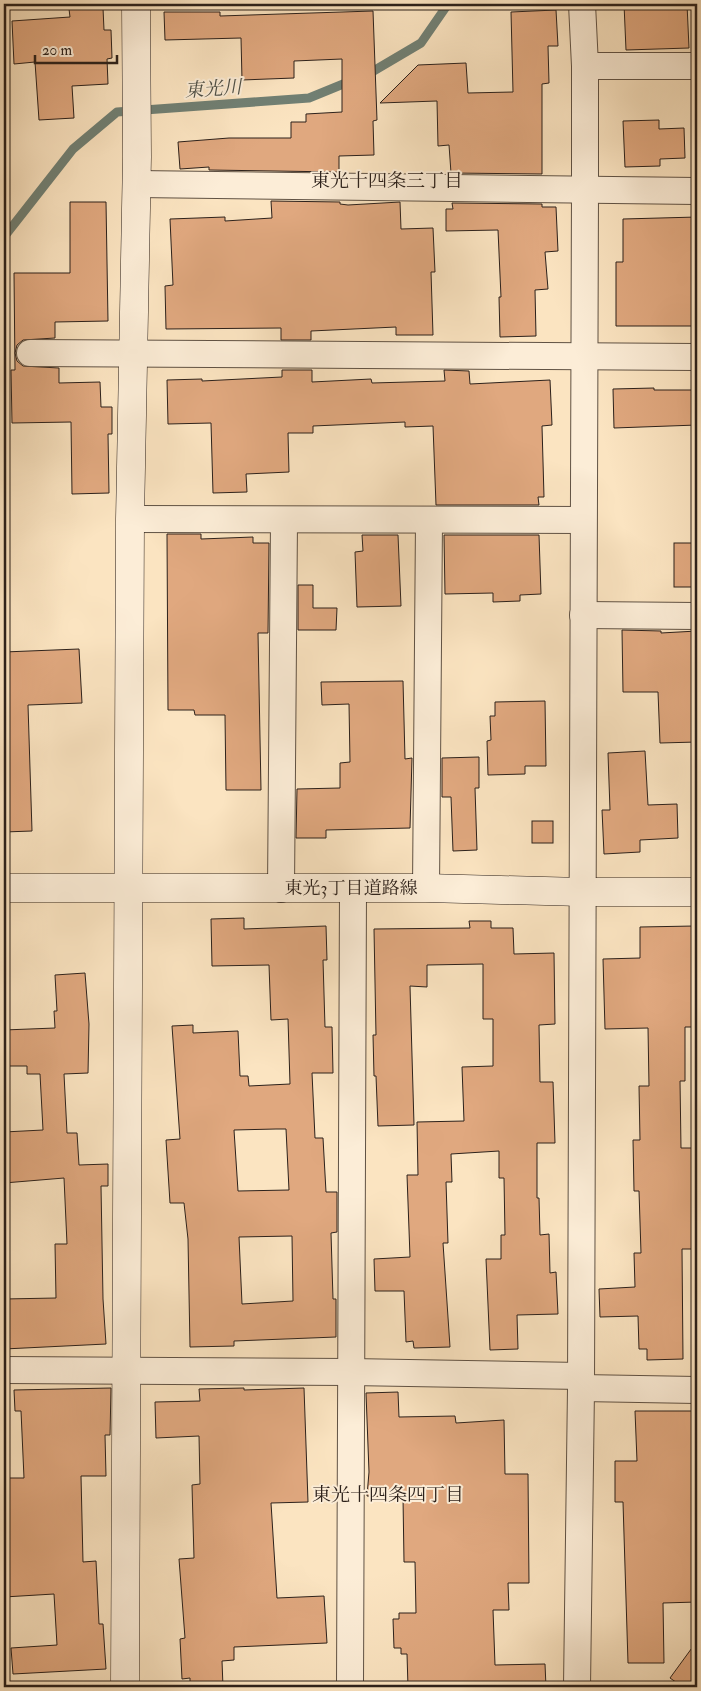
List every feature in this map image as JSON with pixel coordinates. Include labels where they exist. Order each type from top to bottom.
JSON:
[{"type":"street","points":[[125,1687],[130,519],[137,171],[136,4]]},
{"type":"street","points":[[577,1687],[581,1382],[585,190],[585,66],[582,4]]},
{"type":"street","points":[[585,66],[697,66]]},
{"type":"street","points":[[137,171],[585,190],[697,191]]},
{"type":"street","points":[[30,353],[697,357]]},
{"type":"street","points":[[130,519],[284,521],[583,520]]},
{"type":"street","points":[[281,889],[284,521]]},
{"type":"street","points":[[426,888],[429,521]]},
{"type":"street","points":[[583,615],[697,616]]},
{"type":"street","name":"東光3丁目道路線","points":[[4,888],[426,888],[582,892],[697,892]]},
{"type":"street","points":[[350,1687],[352,888]]},
{"type":"street","points":[[4,1370],[351,1372],[581,1382],[697,1390]]},
{"type":"building","points":[[624,4],[687,4],[689,48],[626,50]]},
{"type":"building","points":[[103,8],[104,30],[111,30],[112,58],[107,59],[108,84],[72,86],[74,118],[39,120],[35,62],[14,64],[12,21],[70,17],[69,9]]},
{"type":"building","points":[[556,10],[558,46],[548,46],[549,83],[542,84],[542,174],[451,173],[449,145],[438,146],[437,101],[380,103],[418,65],[466,63],[468,93],[513,92],[511,12]]},
{"type":"building","points":[[373,11],[377,120],[373,121],[374,155],[339,156],[339,172],[209,170],[209,167],[180,169],[178,142],[229,138],[291,138],[291,122],[306,122],[306,114],[342,112],[342,59],[294,61],[294,78],[242,80],[241,38],[165,40],[164,12],[220,12],[220,16]]},
{"type":"building","points":[[659,120],[659,129],[684,128],[685,158],[660,159],[660,166],[625,167],[623,121]]},
{"type":"building","points":[[271,201],[340,202],[340,204],[348,205],[400,202],[401,229],[433,228],[435,272],[431,272],[433,335],[396,335],[396,327],[311,331],[311,340],[281,340],[281,328],[166,329],[165,286],[173,285],[170,219],[225,217],[225,221],[272,218]]},
{"type":"building","points":[[70,202],[106,202],[108,321],[55,322],[55,338],[23,340],[17,345],[15,353],[17,361],[23,366],[59,368],[59,383],[100,382],[101,407],[112,407],[112,434],[108,434],[109,493],[72,494],[71,422],[12,423],[11,370],[15,370],[14,273],[70,273]]},
{"type":"building","points":[[452,203],[542,204],[542,207],[556,207],[558,251],[545,252],[548,289],[535,290],[536,336],[500,337],[499,297],[501,297],[498,230],[446,231],[446,209],[453,209]]},
{"type":"building","points":[[697,217],[697,326],[616,326],[616,262],[623,262],[623,219]]},
{"type":"building","points":[[282,370],[312,370],[312,382],[371,379],[372,383],[445,381],[444,370],[469,371],[470,384],[550,380],[552,425],[542,426],[544,497],[538,497],[539,505],[436,505],[433,426],[405,427],[405,422],[313,426],[313,433],[288,433],[289,472],[246,474],[247,492],[213,493],[211,423],[168,424],[167,380],[202,379],[202,381],[282,377]]},
{"type":"building","points":[[654,388],[654,390],[697,390],[697,425],[614,428],[613,389]]},
{"type":"building","points":[[167,534],[201,534],[201,539],[253,537],[253,543],[269,543],[268,633],[258,633],[261,790],[226,790],[225,715],[195,715],[194,710],[168,710]]},
{"type":"building","points":[[362,535],[398,535],[401,606],[357,607],[355,552],[363,551]]},
{"type":"building","points":[[444,535],[539,535],[541,594],[520,595],[520,601],[493,602],[493,593],[445,594]]},
{"type":"building","points":[[674,543],[697,543],[697,587],[674,587]]},
{"type":"building","points":[[298,585],[313,585],[313,608],[337,608],[336,630],[298,630]]},
{"type":"building","points":[[622,630],[661,631],[661,633],[697,631],[697,684],[695,684],[697,742],[660,743],[658,692],[623,692]]},
{"type":"building","points":[[79,649],[82,703],[28,705],[32,831],[4,832],[4,652]]},
{"type":"building","points":[[403,681],[405,759],[412,758],[410,828],[326,830],[326,838],[296,838],[297,789],[340,788],[340,763],[350,762],[349,704],[322,705],[321,682]]},
{"type":"building","points":[[545,701],[546,766],[525,766],[525,774],[488,775],[487,741],[491,740],[490,716],[495,716],[495,702]]},
{"type":"building","points":[[645,751],[648,805],[677,804],[678,838],[640,840],[640,852],[604,854],[602,810],[610,810],[608,753]]},
{"type":"building","points":[[479,757],[479,788],[475,788],[477,850],[453,851],[451,797],[442,797],[442,758]]},
{"type":"building","points":[[532,821],[553,821],[553,843],[532,843]]},
{"type":"building","points":[[244,918],[244,929],[326,926],[327,960],[323,960],[325,1027],[332,1027],[333,1073],[312,1073],[315,1138],[323,1138],[326,1192],[337,1192],[337,1232],[331,1233],[333,1299],[336,1299],[336,1337],[234,1341],[234,1346],[190,1347],[188,1239],[184,1203],[170,1203],[166,1140],[180,1139],[172,1026],[193,1025],[193,1033],[238,1031],[240,1076],[248,1076],[249,1086],[290,1084],[288,1019],[271,1020],[269,965],[212,966],[211,919]],"holes":[[[286,1129],[289,1190],[238,1191],[234,1130]],[[292,1236],[293,1301],[242,1304],[239,1237]]]},
{"type":"building","points":[[469,921],[491,921],[491,928],[513,928],[514,954],[554,953],[555,1024],[539,1025],[540,1082],[553,1082],[555,1143],[537,1143],[537,1198],[539,1198],[540,1235],[549,1234],[550,1273],[556,1272],[558,1314],[517,1315],[518,1349],[490,1350],[486,1259],[501,1259],[501,1235],[505,1235],[504,1178],[499,1178],[499,1151],[451,1154],[452,1182],[446,1182],[448,1243],[443,1243],[450,1347],[414,1348],[413,1341],[406,1342],[404,1291],[375,1291],[374,1259],[410,1257],[407,1175],[418,1175],[417,1122],[464,1121],[462,1067],[493,1066],[493,1019],[483,1019],[483,964],[427,965],[427,987],[410,986],[414,1125],[378,1126],[373,1035],[376,1035],[374,929],[470,928]]},
{"type":"building","points":[[694,926],[697,1027],[685,1027],[685,1081],[680,1081],[681,1148],[697,1148],[697,1249],[682,1249],[683,1359],[647,1360],[647,1349],[639,1349],[638,1316],[600,1317],[599,1289],[635,1287],[634,1253],[641,1253],[639,1191],[634,1191],[633,1140],[640,1140],[639,1086],[649,1086],[648,1028],[605,1029],[603,959],[640,958],[640,927]]},
{"type":"building","points":[[85,973],[89,1024],[88,1073],[64,1074],[67,1133],[77,1133],[79,1165],[108,1164],[108,1186],[101,1186],[103,1299],[106,1344],[4,1349],[4,1299],[56,1298],[55,1244],[67,1244],[64,1178],[4,1183],[4,1132],[43,1130],[40,1074],[27,1074],[27,1066],[4,1066],[4,1030],[55,1028],[54,1011],[57,1011],[55,975]]},
{"type":"building","points":[[111,1388],[110,1435],[105,1435],[106,1476],[81,1476],[83,1562],[96,1561],[99,1624],[103,1624],[106,1669],[13,1674],[11,1648],[57,1645],[54,1594],[4,1597],[4,1478],[24,1478],[21,1411],[15,1411],[14,1390]]},
{"type":"building","points":[[244,1388],[244,1390],[304,1388],[308,1502],[271,1503],[277,1598],[324,1596],[327,1643],[234,1647],[234,1660],[222,1661],[223,1687],[190,1687],[190,1678],[182,1679],[180,1639],[185,1638],[179,1559],[194,1558],[192,1485],[200,1484],[199,1436],[156,1438],[155,1402],[200,1401],[199,1389]]},
{"type":"building","points":[[398,1392],[399,1417],[455,1416],[456,1423],[504,1420],[505,1474],[528,1474],[529,1583],[508,1583],[509,1610],[493,1610],[495,1665],[545,1664],[546,1687],[408,1687],[407,1654],[401,1654],[401,1648],[394,1648],[393,1619],[399,1619],[399,1613],[416,1613],[415,1562],[404,1562],[403,1497],[367,1496],[369,1472],[366,1393]]},
{"type":"building","points":[[635,1411],[697,1411],[697,1602],[663,1603],[664,1663],[628,1663],[623,1502],[615,1502],[615,1461],[637,1461]]},
{"type":"building","points":[[697,1641],[697,1687],[683,1687],[670,1678]]},
{"type":"waterway","name":"東光川","points":[[365,76],[421,43],[448,4]]},
{"type":"waterway","name":"東光川","points":[[4,237],[73,149],[117,112],[309,98],[353,80]]},
{"type":"district","name":"東光十四条三丁目","points":[[387,181]]},
{"type":"district","name":"東光十四条四丁目","points":[[388,1495]]}]
